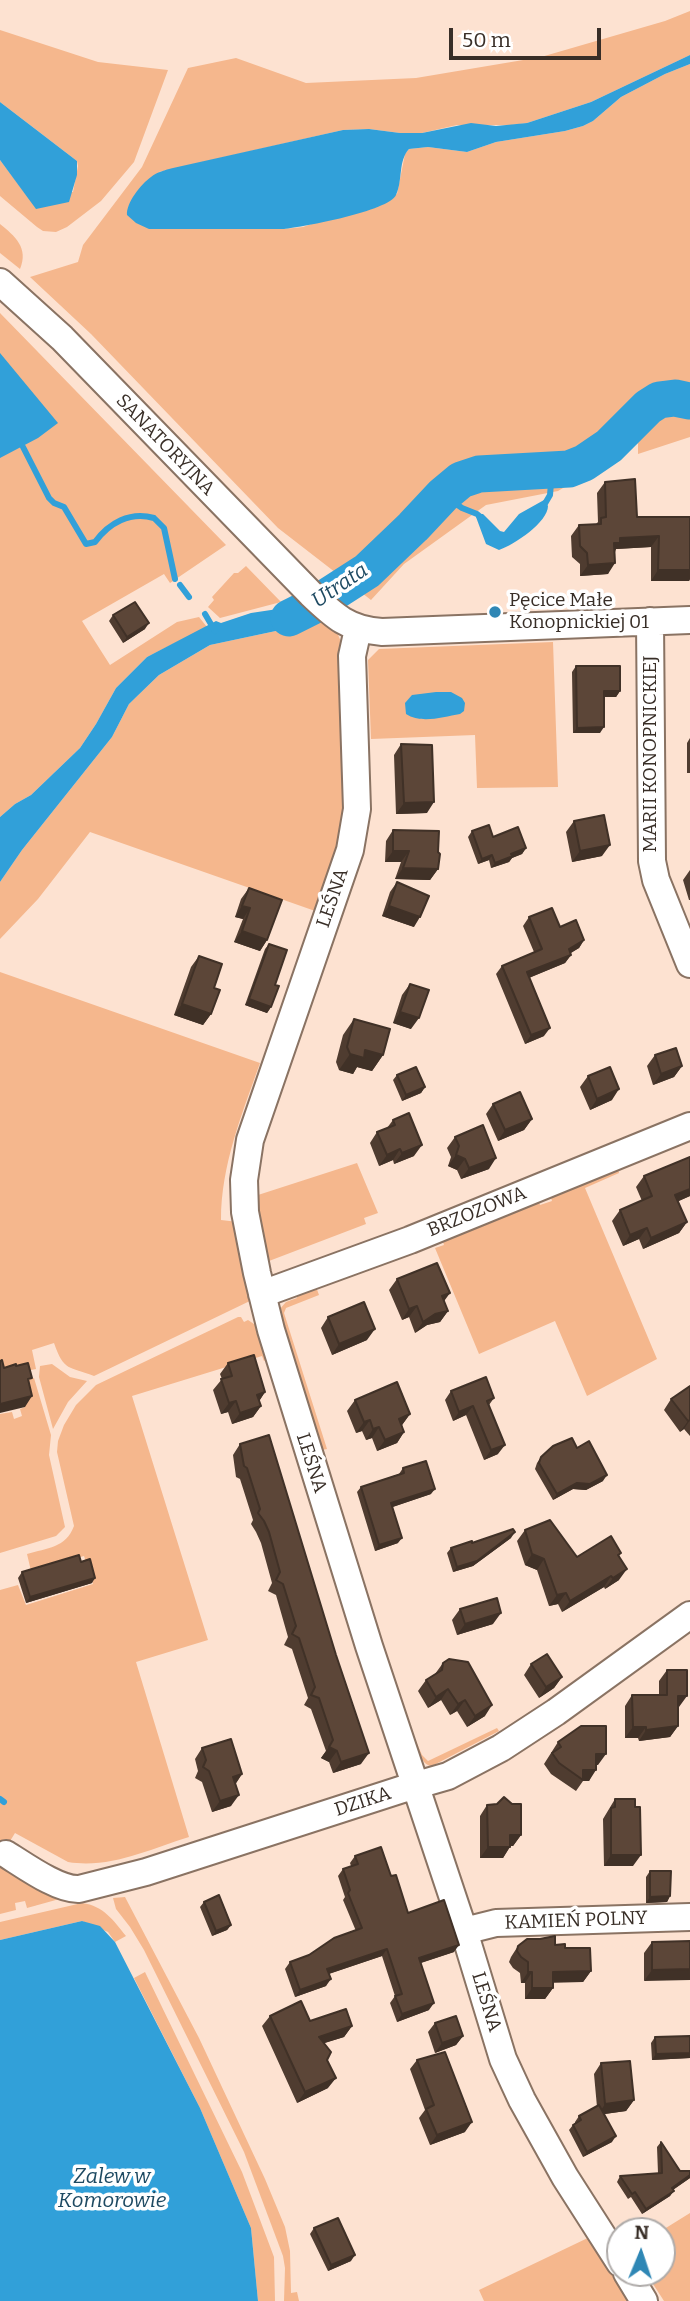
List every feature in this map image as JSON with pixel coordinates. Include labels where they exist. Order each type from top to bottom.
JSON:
[{"type":"street","name":"SANATORYJNA","points":[[0,282],[62,338],[319,602],[342,621],[358,629]]},
{"type":"street","points":[[358,629],[382,632],[690,620]]},
{"type":"street","name":"MARII KONOPNICKIEJ","points":[[650,621],[652,861],[656,880],[690,964]]},
{"type":"street","name":"LEŚNA","points":[[358,629],[352,656],[357,808],[355,831],[253,1130],[246,1158],[245,1212],[262,1294],[294,1410],[464,1931],[503,2059],[565,2178],[606,2241]]},
{"type":"street","name":"BRZOZOWA","points":[[262,1294],[410,1240],[690,1126]]},
{"type":"street","name":"DZIKA","points":[[6,1854],[43,1877],[69,1888],[79,1889],[120,1880],[448,1776],[501,1748],[556,1712],[690,1615]]},
{"type":"street","name":"KAMIEŃ POLNY","points":[[464,1931],[496,1923],[690,1917]]},
{"type":"shaded area","points":[[690,11],[690,55],[591,102],[527,123],[457,125],[422,133],[343,130],[159,172],[149,229],[303,227],[397,194],[405,154],[409,149],[428,147],[467,152],[496,142],[583,126],[621,97],[690,64],[690,437],[638,454],[638,443],[558,491],[486,505],[404,564],[371,600],[278,528],[91,334],[30,277],[78,262],[83,245],[142,167],[188,68],[236,58],[306,83],[416,78],[541,57],[665,21]]},
{"type":"shaded area","points":[[0,30],[98,62],[168,70],[134,162],[101,201],[67,227],[56,232],[43,231],[0,196],[0,160],[25,193],[73,192],[78,166],[77,161],[0,102]]},
{"type":"shaded area","points":[[0,224],[22,249],[20,269],[0,253]]},
{"type":"shaded area","points":[[0,313],[226,545],[170,583],[164,574],[82,621],[110,665],[177,622],[199,617],[207,627],[147,657],[116,688],[80,748],[31,795],[0,817]]},
{"type":"shaded area","points":[[246,566],[281,602],[220,618],[208,607],[214,600],[212,597],[234,573]]},
{"type":"shaded area","points":[[318,614],[337,632],[343,647],[347,821],[318,912],[90,832],[38,899],[0,939],[0,882],[22,850],[112,737],[129,704],[159,675],[210,645],[304,625]]},
{"type":"shaded area","points":[[553,642],[558,787],[477,788],[475,735],[371,739],[368,660],[379,649]]},
{"type":"shaded area","points":[[0,972],[260,1063],[229,1160],[221,1220],[238,1222],[254,1299],[94,1376],[64,1364],[54,1343],[32,1350],[36,1369],[0,1376]]},
{"type":"shaded area","points":[[357,1163],[378,1213],[364,1218],[366,1224],[269,1261],[261,1231],[258,1195]]},
{"type":"shaded area","points":[[617,1164],[619,1173],[585,1188],[657,1359],[587,1396],[555,1321],[479,1354],[435,1248],[444,1245],[442,1239],[538,1200],[540,1205],[552,1201],[550,1194]]},
{"type":"shaded area","points":[[315,1284],[319,1295],[286,1308],[284,1313],[327,1449],[322,1450],[279,1310],[286,1302],[297,1298],[295,1292]]},
{"type":"shaded area","points":[[238,1317],[244,1322],[248,1320],[254,1324],[259,1323],[267,1359],[264,1361],[262,1356],[132,1396],[208,1640],[136,1662],[189,1837],[130,1857],[84,1863],[68,1862],[15,1833],[7,1846],[63,1898],[27,1908],[25,1901],[15,1903],[16,1910],[0,1914],[0,1590],[18,1585],[26,1605],[93,1584],[84,1556],[31,1571],[27,1554],[61,1543],[74,1526],[57,1452],[64,1425],[76,1405],[96,1385]]},
{"type":"shaded area","points":[[52,1364],[70,1377],[87,1381],[68,1402],[53,1429],[39,1377],[40,1366]]},
{"type":"shaded area","points":[[34,1378],[51,1435],[49,1455],[65,1527],[56,1536],[0,1553],[0,1414],[12,1412],[14,1419],[22,1416],[20,1409],[25,1407],[21,1391],[23,1381]]},
{"type":"shaded area","points":[[497,1728],[499,1731],[432,1766],[422,1760],[415,1739],[422,1755],[428,1761]]},
{"type":"shaded area","points":[[125,1897],[199,2038],[265,2179],[285,2227],[290,2251],[291,2293],[297,2292],[299,2301],[284,2301],[283,2256],[244,2152],[144,1950],[116,1909],[113,1898]]},
{"type":"shaded area","points":[[82,1903],[102,1911],[126,1936],[115,1942],[108,1932],[82,1921],[0,1940],[0,1922]]},
{"type":"shaded area","points":[[145,1972],[242,2172],[274,2257],[275,2301],[258,2301],[251,2228],[200,2108],[134,1978]]},
{"type":"shaded area","points":[[690,2213],[690,2301],[664,2301],[655,2287],[676,2287],[676,2222]]},
{"type":"shaded area","points":[[594,2235],[606,2253],[606,2287],[628,2287],[637,2301],[484,2301],[479,2290]]},
{"type":"water","points":[[690,55],[690,64],[621,97],[583,126],[496,142],[467,152],[428,147],[409,149],[403,159],[396,195],[378,207],[362,212],[326,222],[284,229],[149,229],[127,215],[135,194],[158,172],[343,130],[422,133],[471,123],[496,126],[527,123],[591,102]]},
{"type":"water","points":[[0,102],[77,161],[77,175],[69,202],[36,209],[0,160]]},
{"type":"water","points":[[0,353],[58,423],[38,438],[0,458]]},
{"type":"water","points":[[544,500],[548,506],[547,512],[529,532],[499,550],[486,544],[477,514],[483,514],[504,532],[519,514]]},
{"type":"water","points":[[304,600],[318,614],[304,625],[210,645],[159,675],[129,704],[112,737],[22,850],[0,882],[0,817],[31,795],[80,748],[116,688],[147,657],[216,621],[221,623],[251,613],[291,607]]},
{"type":"water","points":[[451,692],[462,698],[465,703],[464,711],[432,719],[418,719],[406,714],[405,703],[412,695]]},
{"type":"water","name":"Zalew w Komorowie","points":[[82,1921],[100,1926],[115,1942],[200,2108],[251,2228],[258,2301],[0,2301],[0,1940]]},
{"type":"building","points":[[635,479],[637,517],[690,517],[690,570],[658,570],[659,536],[620,538],[620,543],[614,543],[615,563],[588,565],[587,553],[580,546],[579,525],[601,524],[601,518],[606,517],[605,482]]},
{"type":"building","points":[[135,602],[149,623],[127,637],[113,615]]},
{"type":"building","points":[[576,666],[620,666],[620,691],[604,691],[604,727],[577,728]]},
{"type":"building","points":[[401,744],[432,745],[434,802],[404,803]]},
{"type":"building","points":[[604,815],[610,845],[580,851],[574,821]]},
{"type":"building","points":[[489,825],[493,837],[518,827],[526,848],[495,863],[492,855],[482,859],[472,831]]},
{"type":"building","points":[[393,830],[439,831],[438,869],[403,868],[409,851],[393,851]]},
{"type":"building","points":[[397,882],[429,896],[420,917],[389,906]]},
{"type":"building","points":[[249,888],[282,900],[267,940],[242,931],[250,908],[242,906]]},
{"type":"building","points":[[552,908],[560,927],[576,920],[584,940],[569,949],[571,955],[527,972],[550,1028],[531,1035],[502,966],[542,949],[529,917]]},
{"type":"building","points":[[269,944],[287,950],[271,1007],[249,999]]},
{"type":"building","points":[[199,956],[222,964],[214,988],[220,990],[211,1014],[182,1004]]},
{"type":"building","points":[[410,984],[429,990],[419,1018],[400,1012]]},
{"type":"building","points":[[354,1019],[390,1029],[383,1055],[365,1050],[364,1058],[350,1054],[347,1047]]},
{"type":"building","points":[[676,1048],[682,1066],[661,1074],[655,1055]]},
{"type":"building","points":[[416,1067],[425,1087],[406,1095],[397,1075]]},
{"type":"building","points":[[610,1067],[619,1089],[597,1099],[588,1076]]},
{"type":"building","points":[[520,1092],[532,1119],[505,1130],[493,1104]]},
{"type":"building","points":[[409,1113],[422,1145],[402,1153],[400,1149],[387,1155],[377,1132],[395,1125],[393,1120]]},
{"type":"building","points":[[483,1125],[496,1158],[469,1168],[465,1159],[456,1155],[459,1146],[455,1137]]},
{"type":"building","points":[[690,1157],[690,1189],[675,1195],[687,1222],[651,1238],[647,1228],[630,1235],[620,1210],[652,1196],[644,1176]]},
{"type":"building","points":[[437,1263],[450,1293],[442,1296],[448,1311],[435,1314],[423,1322],[417,1306],[409,1309],[397,1279]]},
{"type":"building","points":[[364,1302],[375,1329],[339,1344],[328,1317]]},
{"type":"building","points":[[254,1355],[265,1392],[257,1395],[261,1406],[240,1413],[236,1401],[229,1403],[221,1379],[232,1376],[228,1363]]},
{"type":"building","points":[[2,1360],[4,1368],[28,1363],[32,1378],[28,1379],[32,1396],[0,1404]]},
{"type":"building","points":[[486,1377],[494,1398],[487,1401],[505,1445],[491,1450],[473,1406],[459,1412],[451,1391]]},
{"type":"building","points":[[397,1382],[410,1414],[399,1419],[404,1432],[385,1440],[379,1427],[373,1429],[370,1420],[364,1422],[355,1400]]},
{"type":"building","points":[[690,1386],[690,1420],[688,1421],[671,1399]]},
{"type":"building","points":[[269,1435],[369,1753],[341,1762],[337,1751],[329,1747],[333,1740],[319,1698],[311,1695],[315,1687],[299,1638],[292,1634],[296,1626],[283,1584],[276,1580],[280,1572],[269,1532],[258,1513],[260,1509],[247,1468],[244,1466],[240,1444]]},
{"type":"building","points":[[572,1438],[577,1448],[589,1441],[607,1475],[590,1484],[577,1483],[557,1494],[539,1463],[541,1457],[553,1446]]},
{"type":"building","points":[[426,1461],[435,1489],[391,1503],[402,1538],[379,1545],[361,1487],[404,1473],[403,1468]]},
{"type":"building","points":[[550,1520],[577,1557],[611,1536],[627,1569],[570,1601],[566,1593],[557,1595],[544,1559],[532,1554],[525,1530]]},
{"type":"building","points":[[513,1529],[515,1532],[477,1561],[457,1567],[451,1548]]},
{"type":"building","points":[[79,1555],[81,1562],[90,1559],[95,1578],[30,1597],[22,1572]]},
{"type":"building","points":[[497,1598],[501,1613],[465,1624],[460,1609]]},
{"type":"building","points":[[547,1654],[562,1677],[546,1687],[531,1664]]},
{"type":"building","points":[[449,1659],[468,1662],[492,1705],[475,1716],[465,1700],[458,1704],[448,1689],[436,1697],[426,1680],[442,1670],[443,1663]]},
{"type":"building","points":[[667,1670],[687,1670],[687,1696],[678,1696],[678,1726],[646,1730],[646,1727],[633,1727],[632,1695],[667,1695]]},
{"type":"building","points":[[581,1726],[606,1726],[606,1754],[596,1754],[596,1770],[583,1770],[583,1780],[559,1763],[552,1753],[561,1747],[558,1742]]},
{"type":"building","points":[[231,1739],[242,1774],[233,1777],[239,1795],[220,1801],[209,1771],[203,1767],[206,1760],[202,1748]]},
{"type":"building","points":[[504,1797],[512,1804],[521,1804],[521,1835],[510,1835],[510,1847],[488,1847],[487,1805],[497,1804]]},
{"type":"building","points":[[615,1799],[635,1799],[635,1807],[640,1807],[641,1855],[611,1855],[611,1808],[615,1807]]},
{"type":"building","points":[[381,1847],[391,1876],[396,1875],[408,1913],[444,1900],[459,1945],[419,1958],[434,2003],[402,2014],[395,1996],[402,1994],[387,1949],[327,1969],[331,1979],[300,1990],[290,1962],[309,1955],[334,1938],[362,1928],[348,1893],[350,1890],[343,1869],[358,1864],[355,1856]]},
{"type":"building","points":[[650,1871],[671,1871],[670,1896],[650,1897]]},
{"type":"building","points":[[219,1895],[231,1925],[216,1931],[204,1902]]},
{"type":"building","points":[[555,1936],[555,1945],[565,1944],[565,1948],[590,1948],[591,1971],[553,1972],[553,1988],[532,1988],[532,1972],[528,1972],[528,1962],[517,1951],[518,1946],[527,1939]]},
{"type":"building","points":[[690,1941],[690,1969],[652,1970],[652,1942]]},
{"type":"building","points":[[301,2001],[310,2021],[346,2009],[352,2026],[319,2037],[331,2052],[327,2060],[336,2078],[305,2092],[270,2016]]},
{"type":"building","points":[[456,2016],[463,2036],[442,2043],[435,2023]]},
{"type":"building","points":[[690,2036],[690,2053],[656,2054],[655,2037]]},
{"type":"building","points":[[445,2052],[472,2122],[437,2135],[426,2109],[434,2105],[417,2060]]},
{"type":"building","points":[[630,2061],[634,2100],[605,2104],[601,2063]]},
{"type":"building","points":[[599,2105],[616,2136],[587,2152],[573,2125],[581,2120],[579,2116]]},
{"type":"building","points":[[661,2142],[680,2171],[690,2171],[690,2175],[672,2188],[674,2191],[646,2209],[620,2176],[662,2173]]},
{"type":"building","points":[[338,2218],[355,2255],[331,2265],[314,2228]]},
{"type":"waterway","name":"Utrata","points":[[289,618],[367,571],[461,480],[479,474],[569,469],[584,463],[609,446],[648,407],[659,400],[675,398],[690,401]]},
{"type":"waterway","points":[[23,447],[49,498],[64,507],[86,544],[95,542],[107,529],[121,520],[137,516],[154,518],[164,528],[175,579]]},
{"type":"waterway","points":[[543,507],[550,495],[552,471]]},
{"type":"waterway","points":[[443,495],[483,519]]},
{"type":"waterway","points":[[180,585],[189,597]]},
{"type":"waterway","points":[[205,614],[215,631]]},
{"type":"waterway","points":[[0,1799],[4,1802]]},
{"type":"place","name":"Pęcice Małe Konopnickiej 01","points":[[495,612]]}]
